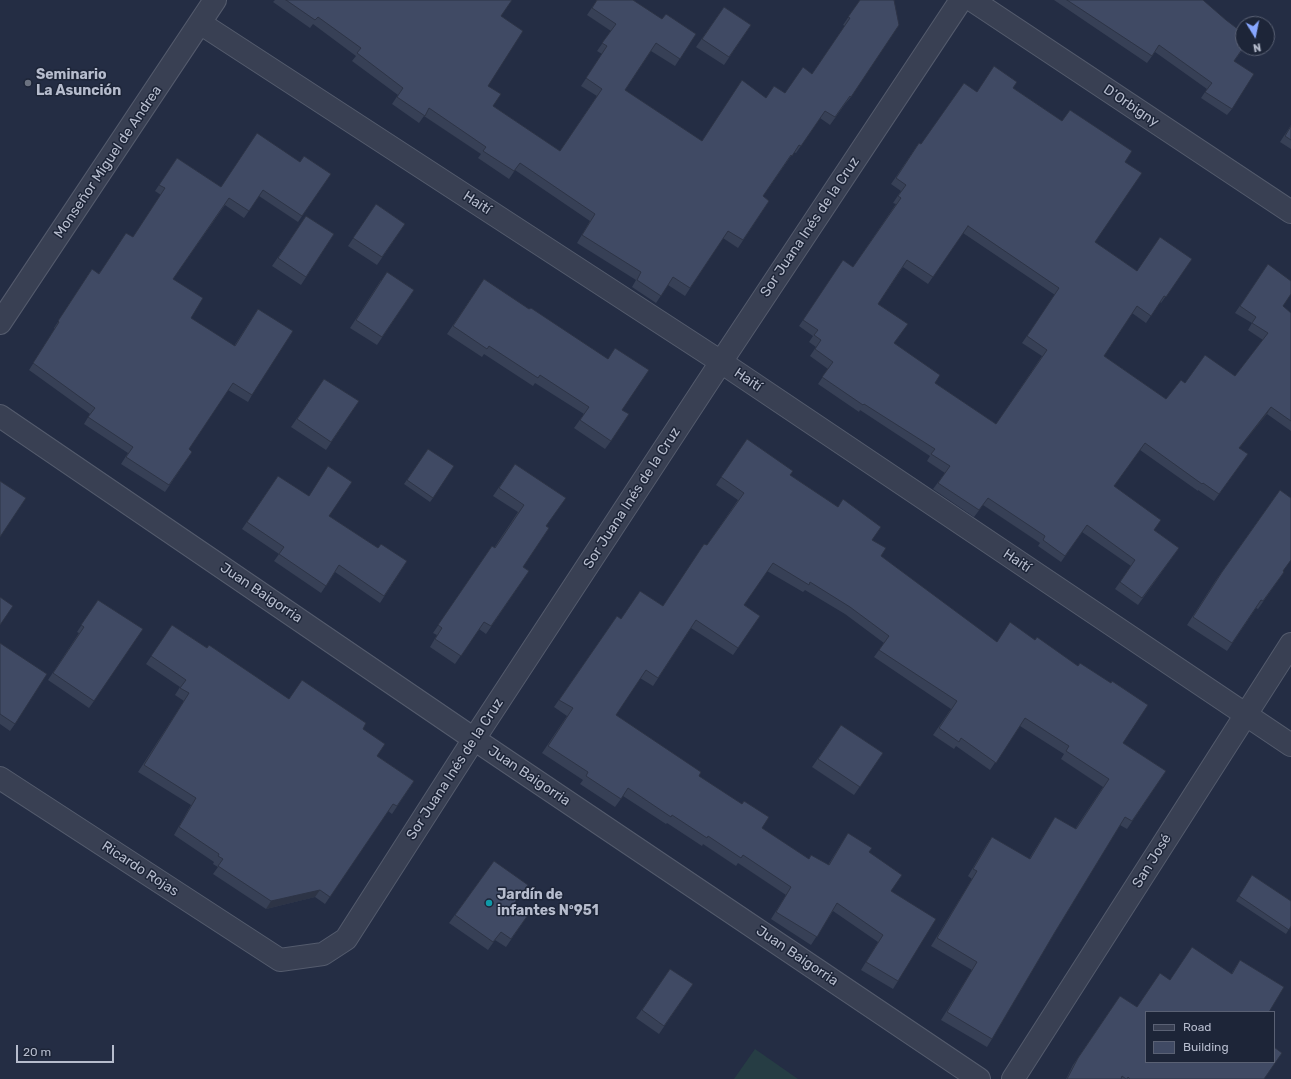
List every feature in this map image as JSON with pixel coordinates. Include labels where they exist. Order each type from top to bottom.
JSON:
[{"type":"street","name":"Monseñor Miguel de Andrea","points":[[0,323],[215,0]]},
{"type":"street","name":"Sor Juana Inés de la Cruz","points":[[280,960],[323,954],[346,939],[474,739],[721,362],[961,0]]},
{"type":"street","name":"D'Orbigny","points":[[972,0],[1291,212]]},
{"type":"street","name":"Haití","points":[[200,23],[721,362],[1291,745]]},
{"type":"street","name":"Juan Baigorria","points":[[0,416],[474,739],[980,1079]]},
{"type":"street","name":"San José","points":[[1014,1079],[1291,644]]},
{"type":"street","name":"Ricardo Rojas","points":[[0,778],[280,960]]},
{"type":"shaded area","points":[[755,1049],[798,1079],[734,1079]]},
{"type":"building","points":[[286,0],[512,0],[501,16],[523,31],[488,86],[501,94],[493,106],[560,151],[602,89],[586,78],[607,46],[602,43],[616,24],[592,8],[597,0],[633,0],[662,19],[666,14],[696,34],[680,59],[656,43],[625,90],[702,141],[742,80],[766,98],[774,86],[785,93],[803,67],[812,74],[850,18],[848,17],[860,0],[894,0],[899,25],[851,97],[850,96],[835,117],[825,111],[801,146],[799,145],[792,156],[791,155],[763,196],[769,201],[743,240],[728,231],[690,288],[673,277],[661,296],[637,280],[641,272],[582,235],[595,214],[520,163],[514,171],[483,151],[486,147],[429,108],[425,116],[397,97],[403,88],[357,53],[361,48],[318,17],[315,20]]},
{"type":"building","points":[[1067,0],[1203,0],[1235,27],[1235,56],[1237,56],[1234,61],[1254,74],[1232,109],[1205,92],[1212,83],[1159,45],[1152,56]]},
{"type":"building","points":[[724,7],[751,25],[729,57],[702,39]]},
{"type":"building","points":[[994,66],[1017,82],[1013,88],[1062,121],[1070,110],[1132,151],[1125,162],[1142,173],[1095,242],[1137,271],[1160,237],[1192,259],[1151,316],[1137,306],[1104,356],[1166,399],[1181,380],[1185,383],[1205,355],[1235,376],[1268,333],[1252,323],[1256,317],[1240,306],[1268,264],[1291,281],[1291,294],[1283,306],[1291,313],[1291,421],[1271,407],[1239,448],[1248,454],[1219,494],[1203,483],[1202,484],[1145,443],[1114,486],[1161,520],[1154,530],[1179,548],[1142,598],[1120,582],[1135,560],[1087,525],[1065,556],[1043,540],[1045,536],[988,498],[979,510],[938,483],[950,466],[931,454],[935,449],[864,404],[863,405],[822,377],[833,362],[815,349],[821,340],[814,335],[818,330],[803,320],[843,260],[853,267],[901,198],[898,196],[906,185],[896,178],[919,143],[921,144],[964,83],[977,92]],"holes":[[[968,226],[1059,288],[1027,336],[1047,350],[996,424],[935,383],[940,375],[894,343],[908,324],[878,304],[907,260],[933,277]]]},
{"type":"building","points":[[1291,126],[1291,140],[1285,136]]},
{"type":"building","points":[[257,133],[300,162],[304,156],[331,174],[302,216],[263,190],[249,211],[229,198],[173,279],[203,298],[191,318],[235,346],[258,309],[293,331],[252,395],[233,383],[189,449],[192,452],[169,485],[126,457],[133,447],[88,417],[95,408],[33,363],[92,269],[99,274],[126,233],[133,237],[165,188],[159,185],[177,158],[221,187]]},
{"type":"building","points":[[376,204],[405,224],[382,257],[353,238]]},
{"type":"building","points":[[306,216],[334,234],[306,277],[278,258]]},
{"type":"building","points":[[387,272],[414,290],[382,337],[356,320]]},
{"type":"building","points":[[484,279],[608,359],[615,348],[649,370],[622,410],[629,414],[611,441],[580,420],[589,407],[540,375],[538,378],[489,346],[487,349],[453,326]]},
{"type":"building","points":[[324,379],[359,401],[331,442],[297,419]]},
{"type":"building","points":[[747,439],[793,471],[790,475],[838,507],[843,499],[881,527],[872,540],[886,548],[881,556],[997,642],[1010,622],[1035,640],[1037,637],[1078,666],[1080,663],[1111,683],[1112,681],[1148,705],[1123,743],[1166,771],[1132,821],[1125,817],[992,1039],[947,1012],[977,962],[937,938],[977,871],[973,869],[992,837],[1030,859],[1055,817],[1076,829],[1109,779],[1066,751],[1069,746],[1025,718],[996,763],[961,738],[959,742],[939,728],[957,701],[879,650],[889,636],[850,607],[810,582],[809,585],[773,563],[744,605],[760,616],[738,648],[696,620],[658,678],[646,670],[616,715],[701,772],[699,776],[742,804],[744,801],[769,817],[762,828],[809,859],[811,855],[829,865],[848,833],[872,848],[869,852],[902,875],[891,891],[936,919],[898,981],[866,962],[883,935],[837,903],[817,937],[776,912],[791,887],[743,855],[741,858],[708,836],[707,838],[672,815],[671,817],[628,788],[621,799],[586,776],[588,772],[548,746],[573,708],[559,700],[617,616],[621,619],[640,591],[663,606],[704,544],[707,545],[744,493],[721,477]]},
{"type":"building","points":[[428,449],[454,466],[433,498],[407,480]]},
{"type":"building","points":[[515,464],[566,498],[546,526],[549,528],[523,567],[529,571],[491,626],[484,622],[461,656],[435,639],[442,628],[438,625],[492,546],[495,548],[524,505],[499,488]]},
{"type":"building","points":[[328,466],[352,482],[329,516],[378,548],[381,544],[407,561],[384,596],[339,565],[326,586],[279,554],[284,547],[247,522],[278,476],[309,496]]},
{"type":"building","points":[[0,481],[26,498],[0,537]]},
{"type":"building","points":[[1280,490],[1291,498],[1291,560],[1263,601],[1261,600],[1232,643],[1193,617],[1222,572]]},
{"type":"building","points":[[0,597],[13,606],[0,625]]},
{"type":"building","points":[[98,600],[143,629],[94,701],[53,673],[84,627],[81,625]]},
{"type":"building","points":[[172,625],[207,648],[209,645],[289,699],[302,680],[366,723],[363,729],[385,744],[377,756],[414,781],[397,806],[393,804],[330,897],[320,890],[271,901],[218,866],[223,859],[218,856],[219,854],[179,827],[196,798],[144,765],[189,693],[180,688],[186,680],[151,656]]},
{"type":"building","points":[[0,643],[47,674],[15,724],[0,714]]},
{"type":"building","points":[[841,725],[883,753],[860,787],[818,759]]},
{"type":"building","name":"Jardín de infantes Nº951","points":[[494,861],[528,885],[513,905],[528,915],[511,939],[501,932],[493,942],[455,915]]},
{"type":"building","points":[[1252,875],[1291,901],[1291,926],[1289,930],[1239,896]]},
{"type":"building","points":[[1192,947],[1232,974],[1240,960],[1284,987],[1270,1011],[1145,1011],[1145,1063],[1275,1063],[1275,1048],[1282,1053],[1264,1079],[1130,1079],[1128,1077],[1126,1079],[1122,1076],[1121,1079],[1067,1079],[1078,1058],[1120,996],[1137,1007],[1160,973],[1170,980]]},
{"type":"building","points":[[670,969],[693,984],[664,1026],[642,1010]]},
{"type":"place","name":"Seminario La Asunción","points":[[28,83]]},
{"type":"place","name":"Jardín de infantes Nº951","points":[[489,903]]}]
